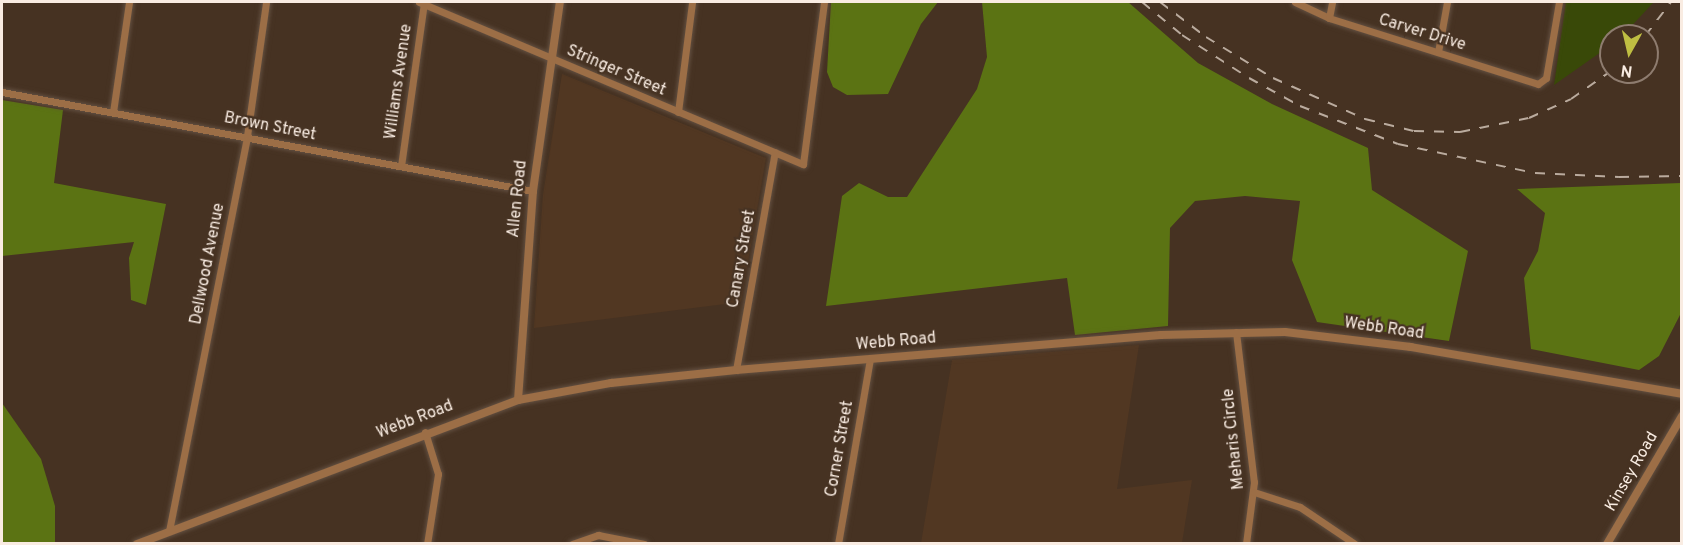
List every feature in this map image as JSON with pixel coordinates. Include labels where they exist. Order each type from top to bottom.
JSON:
[{"type":"street","points":[[113,112],[129,2]]},
{"type":"street","name":"Dellwood Avenue","points":[[169,531],[247,136],[266,2]]},
{"type":"street","name":"Stringer Street","points":[[423,2],[803,164],[824,2]]},
{"type":"street","name":"Williams Avenue","points":[[401,166],[423,2]]},
{"type":"street","name":"Allen Road","points":[[518,400],[533,191],[560,2]]},
{"type":"street","points":[[678,112],[692,2]]},
{"type":"street","name":"Carver Drive","points":[[1295,2],[1329,18],[1543,82],[1558,2]]},
{"type":"street","points":[[1329,18],[1332,2]]},
{"type":"street","points":[[1438,52],[1447,2]]},
{"type":"street","name":"Brown Street","points":[[2,92],[533,191]]},
{"type":"street","name":"Canary Street","points":[[736,370],[774,152]]},
{"type":"street","name":"Webb Road","points":[[136,543],[425,432],[518,400],[611,383],[736,370],[1236,332],[1285,332],[1370,341],[1682,394]]},
{"type":"street","name":"Meharis Circle","points":[[1236,332],[1254,492],[1246,543]]},
{"type":"street","name":"Corner Street","points":[[838,543],[870,359]]},
{"type":"street","name":"Kinsey Road","points":[[1607,543],[1682,416]]},
{"type":"street","points":[[425,432],[438,474],[427,543]]},
{"type":"street","points":[[1254,492],[1300,507],[1355,543]]},
{"type":"street","points":[[572,543],[598,535],[644,543]]},
{"type":"shaded area","points":[[562,74],[766,158],[741,302],[534,328],[543,195]]},
{"type":"shaded area","points":[[1139,345],[1117,489],[1192,480],[1182,543],[921,543],[952,360]]},
{"type":"green space","points":[[831,2],[938,2],[921,24],[888,94],[847,95],[833,87],[827,72]]},
{"type":"green space","points":[[982,2],[1128,2],[1198,63],[1272,104],[1368,148],[1372,190],[1468,251],[1449,341],[1317,322],[1292,260],[1300,201],[1245,196],[1195,201],[1170,228],[1168,326],[1075,335],[1067,278],[826,306],[842,196],[859,183],[888,197],[907,197],[977,89],[987,57]]},
{"type":"green space","points":[[1566,2],[1654,2],[1633,24],[1599,24],[1599,53],[1554,85]]},
{"type":"green space","points":[[2,100],[63,110],[54,183],[166,204],[146,305],[131,300],[129,258],[134,242],[2,256]]},
{"type":"green space","points":[[1681,183],[1681,313],[1659,356],[1639,370],[1531,349],[1524,278],[1538,251],[1545,213],[1517,189]]},
{"type":"green space","points":[[2,403],[41,459],[55,506],[55,543],[2,543]]},
{"type":"railway","points":[[1142,2],[1182,35],[1249,78],[1300,106],[1398,144],[1535,173],[1619,177],[1682,176]]},
{"type":"railway","points":[[1160,2],[1206,37],[1273,78],[1365,119],[1414,131],[1460,132],[1529,118],[1571,99],[1599,79]]},
{"type":"railway","points":[[1654,24],[1671,2]]}]
